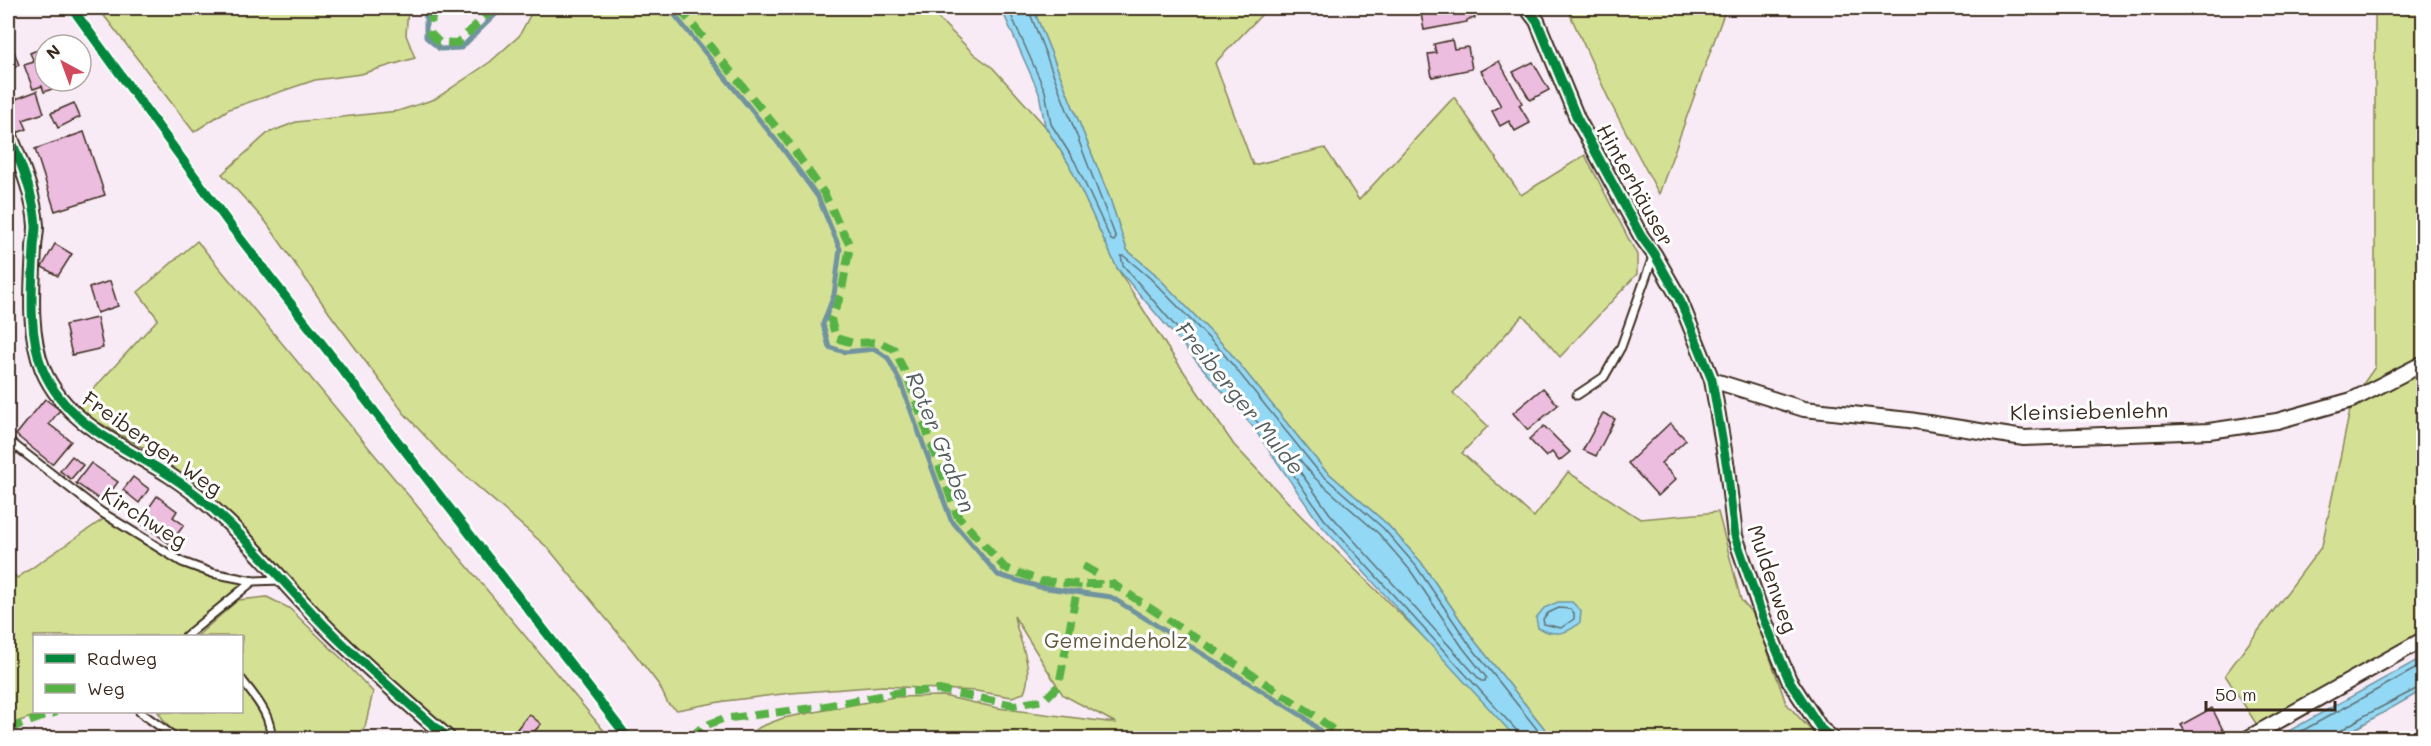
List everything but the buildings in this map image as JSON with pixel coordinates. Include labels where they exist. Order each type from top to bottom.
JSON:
[{"type":"street","name":"Hinterhäuser","points":[[1527,8],[1537,21],[1577,118],[1641,236],[1679,298],[1712,380]]},
{"type":"street","name":"Freiberger Weg","points":[[8,131],[32,199],[36,228],[33,324],[37,353],[56,395],[73,413],[99,434],[170,475],[216,510],[338,638],[448,738]]},
{"type":"street","name":"Kleinsiebenlehn","points":[[1712,380],[1804,409],[1910,420],[2025,438],[2209,431],[2277,421],[2352,400],[2424,363]]},
{"type":"street","name":"Muldenweg","points":[[1712,380],[1727,468],[1735,536],[1763,617],[1789,680],[1821,729],[1832,738]]},
{"type":"street","points":[[2248,738],[2424,639]]},
{"type":"lane","points":[[1577,395],[1604,377],[1621,347],[1654,254]]},
{"type":"lane","name":"Kirchweg","points":[[8,440],[101,512],[182,562],[212,573],[252,581],[281,580]]},
{"type":"lane","points":[[8,454],[16,447]]},
{"type":"lane","points":[[187,635],[252,581]]},
{"type":"lane","points":[[243,681],[265,711],[271,726],[271,738]]},
{"type":"lane","points":[[143,713],[176,738]]},
{"type":"green space","points":[[98,8],[408,8],[406,35],[415,58],[361,74],[315,80],[229,109],[194,132]]},
{"type":"green space","name":"Gemeindeholz","points":[[534,8],[928,8],[974,54],[993,68],[1045,126],[1069,164],[1117,268],[1167,347],[1234,445],[1301,516],[1526,738],[746,738],[760,727],[783,718],[894,697],[943,696],[998,708],[1116,723],[1063,695],[1014,616],[1028,674],[1024,693],[1012,697],[976,691],[883,686],[791,693],[725,701],[677,710],[668,704],[659,685],[548,548],[446,459],[404,413],[330,314],[266,222],[222,174],[268,133],[296,122],[398,111],[435,99],[490,62],[519,36]]},
{"type":"green space","points":[[1033,8],[1268,8],[1215,63],[1253,165],[1325,148],[1359,200],[1454,97],[1521,195],[1585,155],[1637,255],[1637,274],[1560,357],[1523,315],[1453,393],[1488,426],[1462,453],[1534,517],[1568,472],[1640,519],[1718,512],[1741,600],[1756,618],[1786,703],[1818,738],[1552,738],[1474,640],[1421,562],[1387,524],[1324,469],[1227,349],[1154,273],[1127,250],[1110,199]]},
{"type":"green space","points":[[1567,8],[1726,8],[1659,194],[1611,104]]},
{"type":"green space","points":[[2375,8],[2423,8],[2423,634],[2257,725],[2225,675],[2322,546],[2352,400],[2375,367]]},
{"type":"green space","points":[[197,241],[610,738],[453,738],[339,630],[202,488],[149,451],[75,409],[158,319],[138,292]]},
{"type":"green space","points":[[108,516],[182,562],[253,581],[187,635],[33,635],[33,713],[43,713],[8,725],[8,567],[17,578]]},
{"type":"green space","points":[[267,597],[289,608],[373,692],[365,727],[354,738],[176,738],[159,713],[243,713],[243,635],[198,635],[238,600]]},
{"type":"water","name":"Freiberger Mulde","points":[[1001,8],[1033,8],[1110,199],[1127,250],[1154,273],[1227,349],[1324,469],[1387,524],[1421,562],[1474,640],[1552,738],[1516,738],[1319,523],[1253,427],[1117,268],[1069,164],[1045,126],[1039,93]]},
{"type":"water","points":[[1558,602],[1572,602],[1581,611],[1580,622],[1570,630],[1560,633],[1538,628],[1536,618],[1544,608]]},
{"type":"water","points":[[2423,657],[2423,690],[2339,738],[2276,738]]},
{"type":"waterway","name":"Roter Graben","points":[[426,8],[426,37],[440,49],[461,48],[502,8]]},
{"type":"waterway","name":"Roter Graben","points":[[669,8],[783,149],[818,197],[840,249],[834,295],[823,324],[829,347],[845,352],[875,349],[888,358],[900,381],[951,520],[998,575],[1040,587],[1111,597],[1304,717],[1328,738]]},
{"type":"marked path","points":[[433,8],[430,33],[439,42],[457,43],[494,8]]},
{"type":"marked path","points":[[679,8],[789,143],[824,193],[850,246],[841,295],[831,320],[836,338],[853,343],[879,342],[894,349],[908,379],[957,515],[1005,568],[1041,581],[1113,584],[1317,717],[1343,738]]},
{"type":"marked path","points":[[1083,566],[1097,574],[1099,584]]},
{"type":"marked path","points":[[690,738],[702,727],[722,719],[814,708],[901,692],[939,690],[1014,705],[1044,700],[1059,685],[1078,584]]},
{"type":"marked path","points":[[8,729],[54,713]]},
{"type":"cycle path","points":[[72,8],[233,229],[628,738]]},
{"type":"cycle path","points":[[1527,8],[1537,21],[1577,118],[1641,236],[1679,298],[1712,380],[1727,468],[1735,536],[1763,617],[1789,680],[1821,729],[1832,738]]},
{"type":"cycle path","points":[[8,131],[26,178],[35,214],[33,326],[38,356],[53,389],[66,405],[97,432],[169,475],[216,511],[337,638],[448,738]]}]
